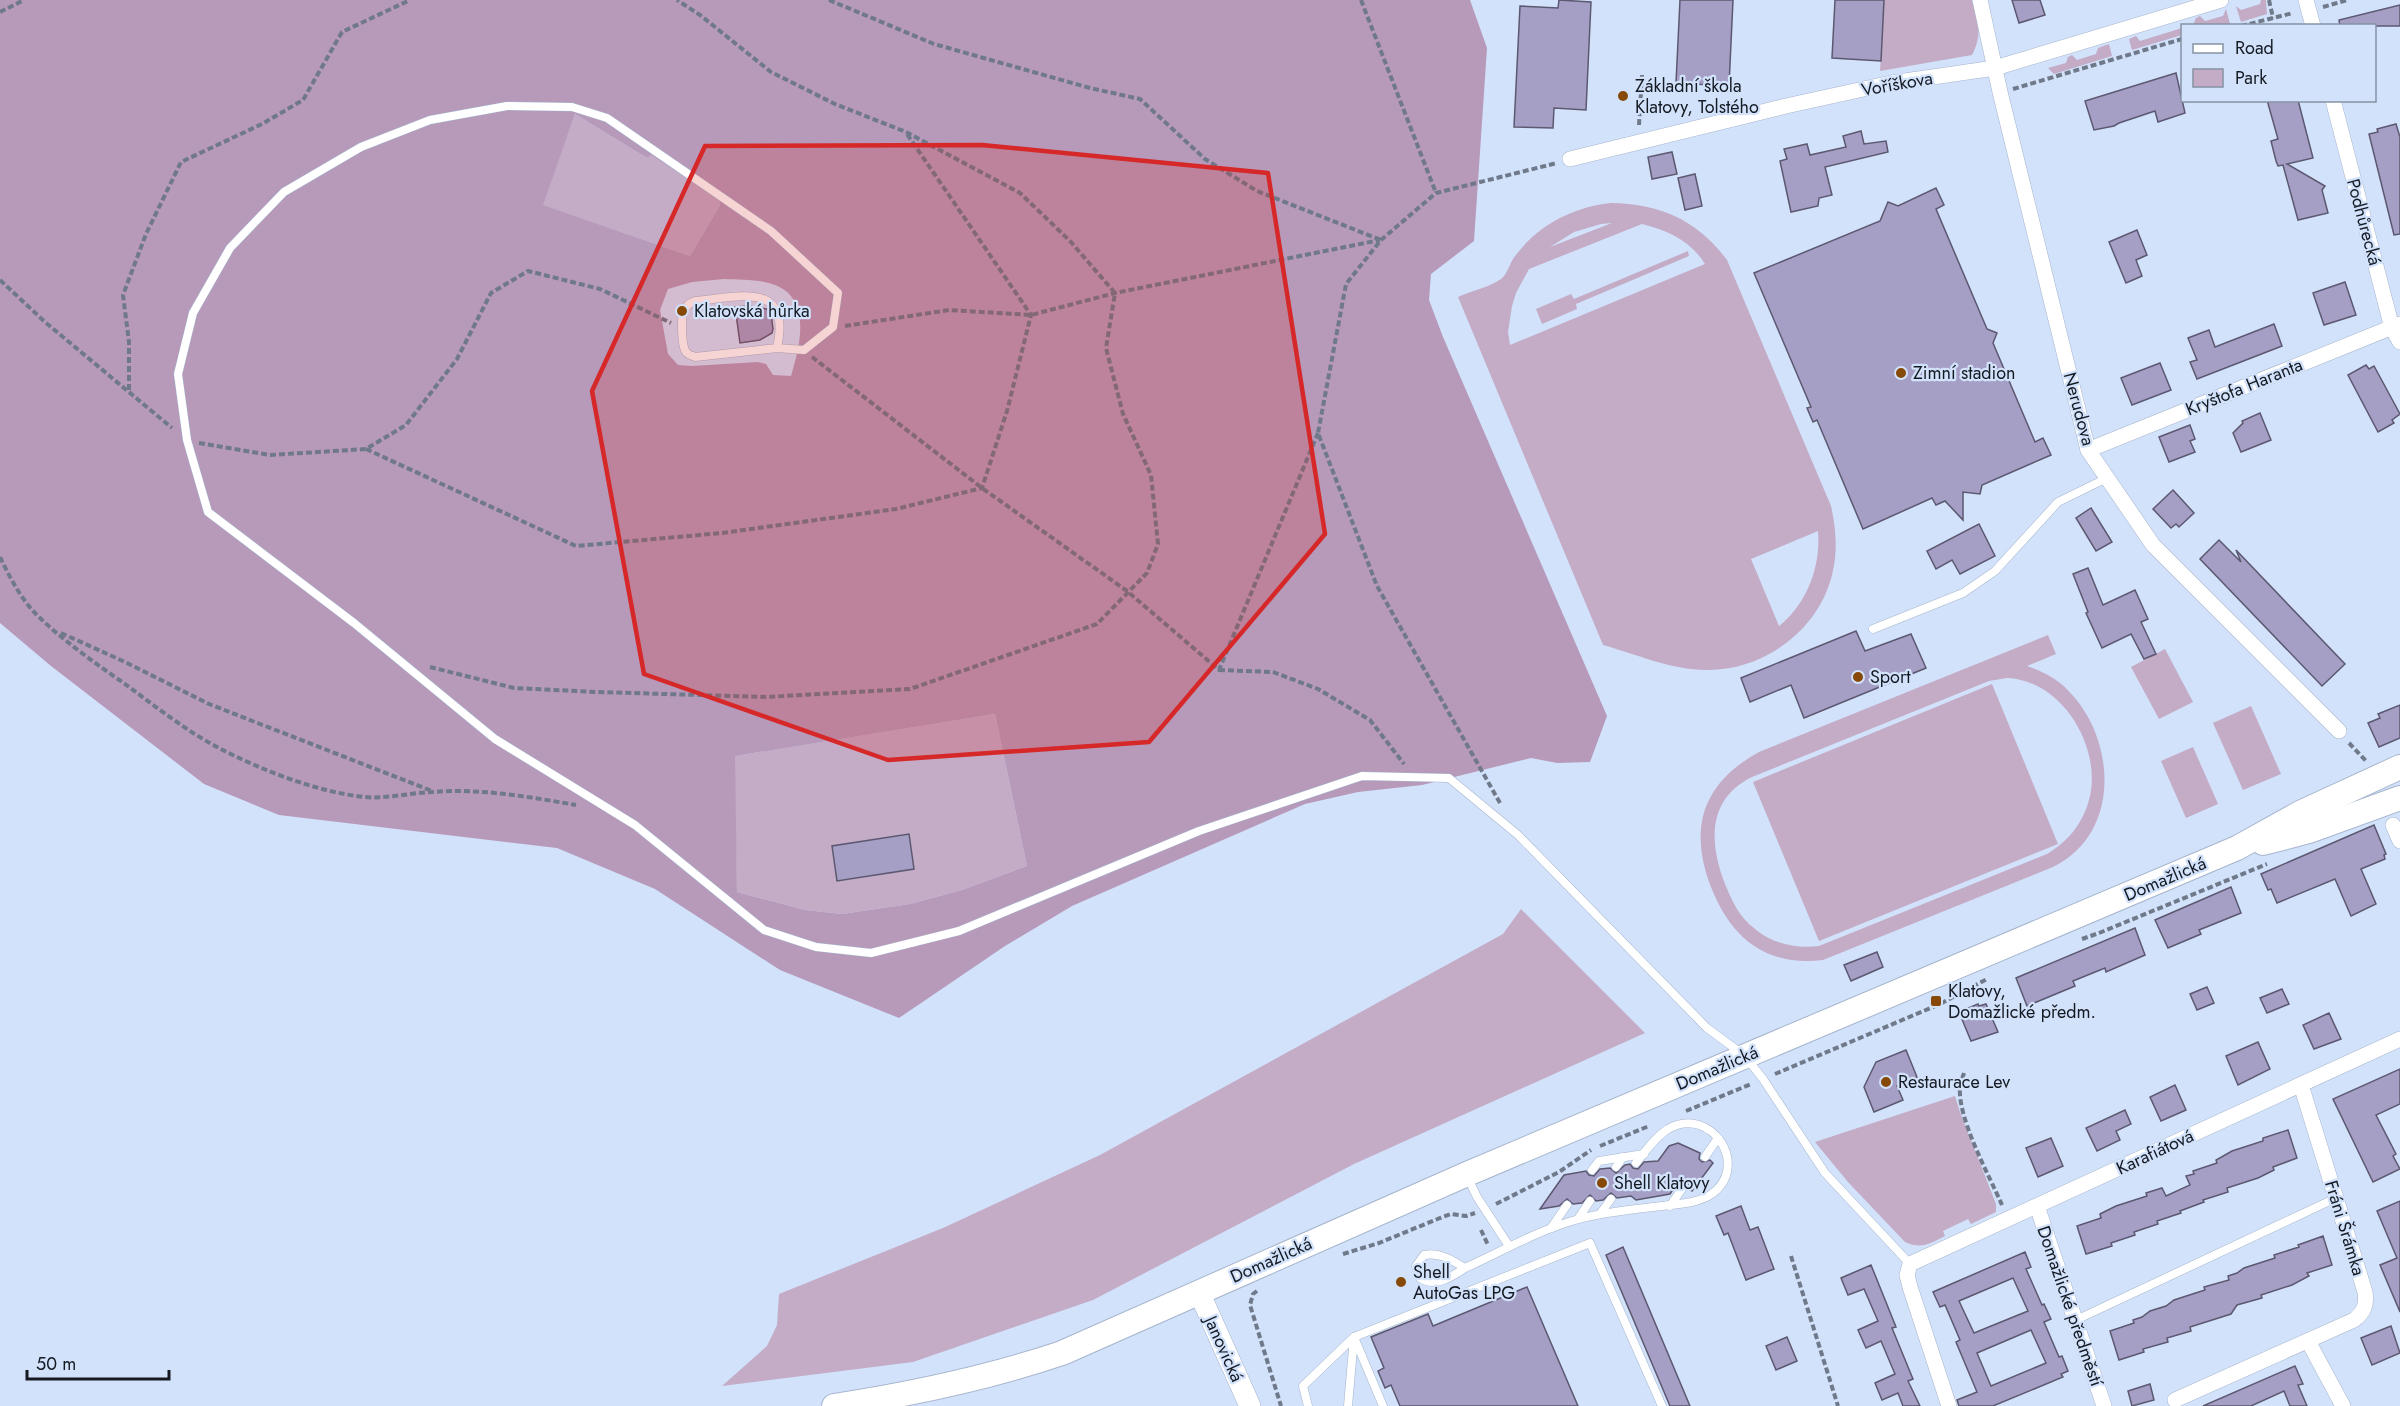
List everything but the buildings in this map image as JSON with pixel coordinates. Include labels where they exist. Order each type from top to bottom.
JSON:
[{"type":"main road","name":"Domažlická","points":[[834,1406],[947,1385],[1016,1368],[1062,1353],[1467,1174],[2237,848],[2300,813],[2400,767]]},
{"type":"main road","name":"Domažlická","points":[[2237,848],[2309,831],[2400,798]]},
{"type":"main road","name":"Janovická","points":[[1199,1292],[1250,1406]]},
{"type":"street","name":"Nerudova","points":[[1980,0],[2000,93],[2088,450],[2153,545],[2339,731]]},
{"type":"street","name":"Voříškova","points":[[1570,159],[1786,106],[1879,86],[1995,69],[2221,0]]},
{"type":"street","points":[[2306,0],[2312,24]]},
{"type":"street","name":"Podhůrecká","points":[[2334,102],[2400,342]]},
{"type":"street","name":"Kryštofa Haranta","points":[[2088,450],[2396,326]]},
{"type":"street","points":[[2393,825],[2400,841]]},
{"type":"street","name":"Karafiátová","points":[[1910,1264],[2400,1039]]},
{"type":"street","name":"Fráni Šrámka","points":[[2301,1085],[2366,1302],[2364,1310],[2354,1320],[2308,1341]]},
{"type":"street","name":"Domažlické předměstí","points":[[2037,1206],[2104,1406]]},
{"type":"street","points":[[1910,1264],[1907,1275],[1910,1287],[1949,1406]]},
{"type":"street","points":[[2172,1404],[2308,1341],[2343,1406]]},
{"type":"lane","points":[[777,348],[781,332],[776,307],[769,301],[759,298],[745,297],[688,304],[684,310],[682,329],[686,353],[695,357],[777,348],[804,350],[833,327],[838,293],[771,231],[607,118],[572,107],[507,106],[430,120],[361,147],[284,192],[230,248],[193,313],[178,374],[186,440],[208,512],[395,657],[495,739],[636,825],[764,930],[816,947],[871,953],[958,931],[1199,831],[1362,776],[1449,778],[1518,835],[1707,1028],[1745,1056],[1780,1103],[1825,1173],[1910,1264]]},
{"type":"lane","points":[[1873,629],[1963,593],[1995,571],[2058,502],[2107,478]]},
{"type":"lane","points":[[1465,1268],[1444,1256],[1433,1253],[1424,1255],[1416,1266],[1420,1278],[1427,1282],[1444,1280],[1509,1246],[1578,1219],[1600,1214],[1670,1206],[1710,1196],[1721,1183],[1727,1169],[1727,1155],[1718,1138],[1702,1126],[1677,1126],[1668,1130],[1636,1163]]},
{"type":"lane","points":[[1705,1157],[1718,1138]]},
{"type":"lane","points":[[1592,1170],[1599,1161],[1644,1154]]},
{"type":"lane","points":[[1616,1167],[1623,1157]]},
{"type":"lane","points":[[1467,1174],[1477,1197],[1509,1246]]},
{"type":"lane","points":[[1670,1206],[1684,1186]]},
{"type":"lane","points":[[2076,1320],[2336,1198]]},
{"type":"lane","points":[[1600,1214],[1611,1199]]},
{"type":"lane","points":[[1578,1219],[1590,1201]]},
{"type":"lane","points":[[1550,1229],[1567,1205]]},
{"type":"lane","points":[[1308,1406],[1303,1386],[1354,1337],[1590,1243],[1662,1406]]},
{"type":"lane","points":[[1348,1406],[1354,1337]]},
{"type":"lane","points":[[1354,1337],[1383,1406]]},
{"type":"path","points":[[0,12],[24,0]]},
{"type":"path","points":[[129,391],[129,342],[123,294],[146,234],[181,162],[262,124],[303,100],[342,32],[410,0]]},
{"type":"path","points":[[395,657],[514,688],[676,696],[755,697],[910,689],[1097,624],[1147,573],[1158,544],[1151,475],[1123,414],[1106,348],[1114,293],[1070,242],[1020,193],[906,132],[835,104],[771,72],[700,15],[677,0]]},
{"type":"path","points":[[829,0],[934,44],[1090,88],[1140,99],[1205,159],[1257,191],[1381,240]]},
{"type":"path","points":[[1361,0],[1436,193]]},
{"type":"path","points":[[2269,0],[2273,18]]},
{"type":"path","points":[[2249,24],[2293,13],[2295,19]]},
{"type":"path","points":[[2000,93],[2181,39]]},
{"type":"path","points":[[906,132],[1031,315],[1007,411],[982,488]]},
{"type":"path","points":[[1219,670],[1318,433],[1346,284],[1381,240],[1436,193],[1570,159]]},
{"type":"path","points":[[833,327],[949,310],[1031,315],[1114,293],[1381,240]]},
{"type":"path","points":[[0,280],[45,322],[186,440],[270,454],[366,448],[406,425],[457,359],[491,293],[528,271],[600,289],[682,329]]},
{"type":"path","points":[[804,350],[982,488],[1127,591],[1219,670],[1273,672],[1318,689],[1370,720],[1414,777]]},
{"type":"path","points":[[1318,433],[1377,586],[1500,804]]},
{"type":"path","points":[[366,448],[576,546],[722,532],[896,510],[982,488]]},
{"type":"path","points":[[0,557],[8,575],[35,613],[92,661],[209,741],[273,772],[316,786],[363,797],[433,792],[531,797],[578,805]]},
{"type":"path","points":[[56,630],[209,704],[433,792]]},
{"type":"path","points":[[2339,731],[2373,769]]},
{"type":"path","points":[[1964,1073],[1959,1086],[1969,1131],[2008,1219]]},
{"type":"path","points":[[1466,1216],[1472,1219]]},
{"type":"path","points":[[1478,1222],[1493,1256]]},
{"type":"path","points":[[1791,1256],[1838,1406]]},
{"type":"highlighted area","points":[[982,145],[1268,173],[1325,534],[1149,742],[888,760],[644,674],[592,391],[705,146]]},
{"type":"green space","points":[[1884,0],[1974,0],[1979,28],[1972,55],[1880,71]]},
{"type":"green space","points":[[2261,0],[2266,0],[2267,14],[2241,22],[2236,6],[2241,10],[2260,4]]},
{"type":"green space","points":[[2226,9],[2230,24],[2193,24],[2196,18],[2200,16],[2205,21],[2223,16]]},
{"type":"green space","points":[[2181,28],[2181,35],[2132,50],[2129,39],[2136,36],[2140,41]]},
{"type":"green space","points":[[2109,44],[2112,56],[2054,74],[2048,68],[2066,63],[2068,57],[2072,55],[2077,60],[2096,54],[2098,48]]},
{"type":"green space","points":[[575,114],[647,158],[650,154],[720,199],[720,205],[690,256],[542,205]]},
{"type":"green space","points":[[1629,204],[1662,211],[1703,234],[1727,260],[1831,506],[1836,549],[1832,575],[1825,595],[1801,630],[1785,644],[1748,663],[1727,669],[1693,669],[1667,664],[1603,645],[1458,297],[1501,279],[1525,244],[1546,226],[1571,213],[1597,205]],"holes":[[[1612,223],[1550,247],[1574,232]],[[1642,224],[1686,243],[1705,264],[1510,345],[1508,332],[1512,306],[1529,269]],[[1818,531],[1817,558],[1810,583],[1797,607],[1779,626],[1751,559]]]},
{"type":"green space","points":[[1688,251],[1689,256],[1576,304],[1577,309],[1542,324],[1536,309],[1571,294],[1574,299]]},
{"type":"green space","points":[[2048,635],[2056,654],[2027,666],[2060,683],[2079,703],[2093,726],[2101,752],[2104,779],[2102,806],[2092,830],[2076,851],[2053,867],[1823,960],[1784,959],[1753,945],[1729,921],[1711,887],[1701,845],[1701,826],[1705,809],[1713,793],[1740,764],[1759,752]],"holes":[[[2007,678],[2027,682],[2044,690],[2060,703],[2073,719],[2083,737],[2089,756],[2092,776],[2090,796],[2080,822],[2062,843],[2047,854],[1819,946],[1802,947],[1777,942],[1762,934],[1740,914],[1733,903],[1720,869],[1715,838],[1719,810],[1737,786],[1752,777],[1989,681]]]},
{"type":"green space","points":[[2165,649],[2193,702],[2159,719],[2131,667]]},
{"type":"green space","points":[[1992,684],[2058,844],[1819,941],[1753,782]]},
{"type":"green space","points":[[2251,706],[2281,774],[2243,790],[2213,723]]},
{"type":"green space","points":[[995,714],[1027,866],[962,890],[910,904],[842,914],[805,910],[737,892],[734,756]]},
{"type":"green space","points":[[2193,747],[2218,804],[2186,818],[2161,761]]},
{"type":"green space","points":[[1521,909],[1645,1033],[1354,1164],[1093,1300],[913,1362],[722,1386],[767,1346],[777,1325],[779,1294],[943,1228],[1100,1155],[1503,934]]},
{"type":"green space","points":[[1955,1096],[1996,1204],[1996,1212],[1971,1224],[1968,1219],[1943,1231],[1945,1236],[1930,1243],[1911,1244],[1905,1242],[1848,1182],[1815,1142]]},
{"type":"shaded area","points":[[0,0],[1470,0],[1487,48],[1474,241],[1431,274],[1429,300],[1607,716],[1590,762],[1557,763],[1531,758],[1422,785],[1358,792],[1305,804],[1072,906],[1005,946],[899,1018],[780,970],[655,889],[557,848],[279,815],[204,784],[51,666],[0,623]],"holes":[[[575,114],[647,158],[651,155],[720,199],[720,205],[690,256],[543,205]],[[724,279],[756,281],[775,285],[787,292],[799,312],[800,324],[798,351],[791,376],[773,375],[766,364],[758,362],[678,365],[668,354],[660,310],[668,289],[692,282]],[[995,714],[1027,866],[962,890],[910,904],[842,914],[805,910],[737,892],[735,756]]]},
{"type":"place","name":"Základní škola Klatovy, Tolstého","points":[[1623,96]]},
{"type":"place","name":"Klatovská hůrka","points":[[682,311]]},
{"type":"place","name":"Zimní stadion","points":[[1901,373]]},
{"type":"place","name":"Sport","points":[[1858,677]]},
{"type":"place","name":"Klatovy, Domažlické předm.","points":[[1936,1001]]},
{"type":"place","name":"Restaurace Lev","points":[[1886,1082]]},
{"type":"place","name":"Shell Klatovy","points":[[1602,1183]]},
{"type":"place","name":"Shell AutoGas LPG","points":[[1401,1282]]}]
